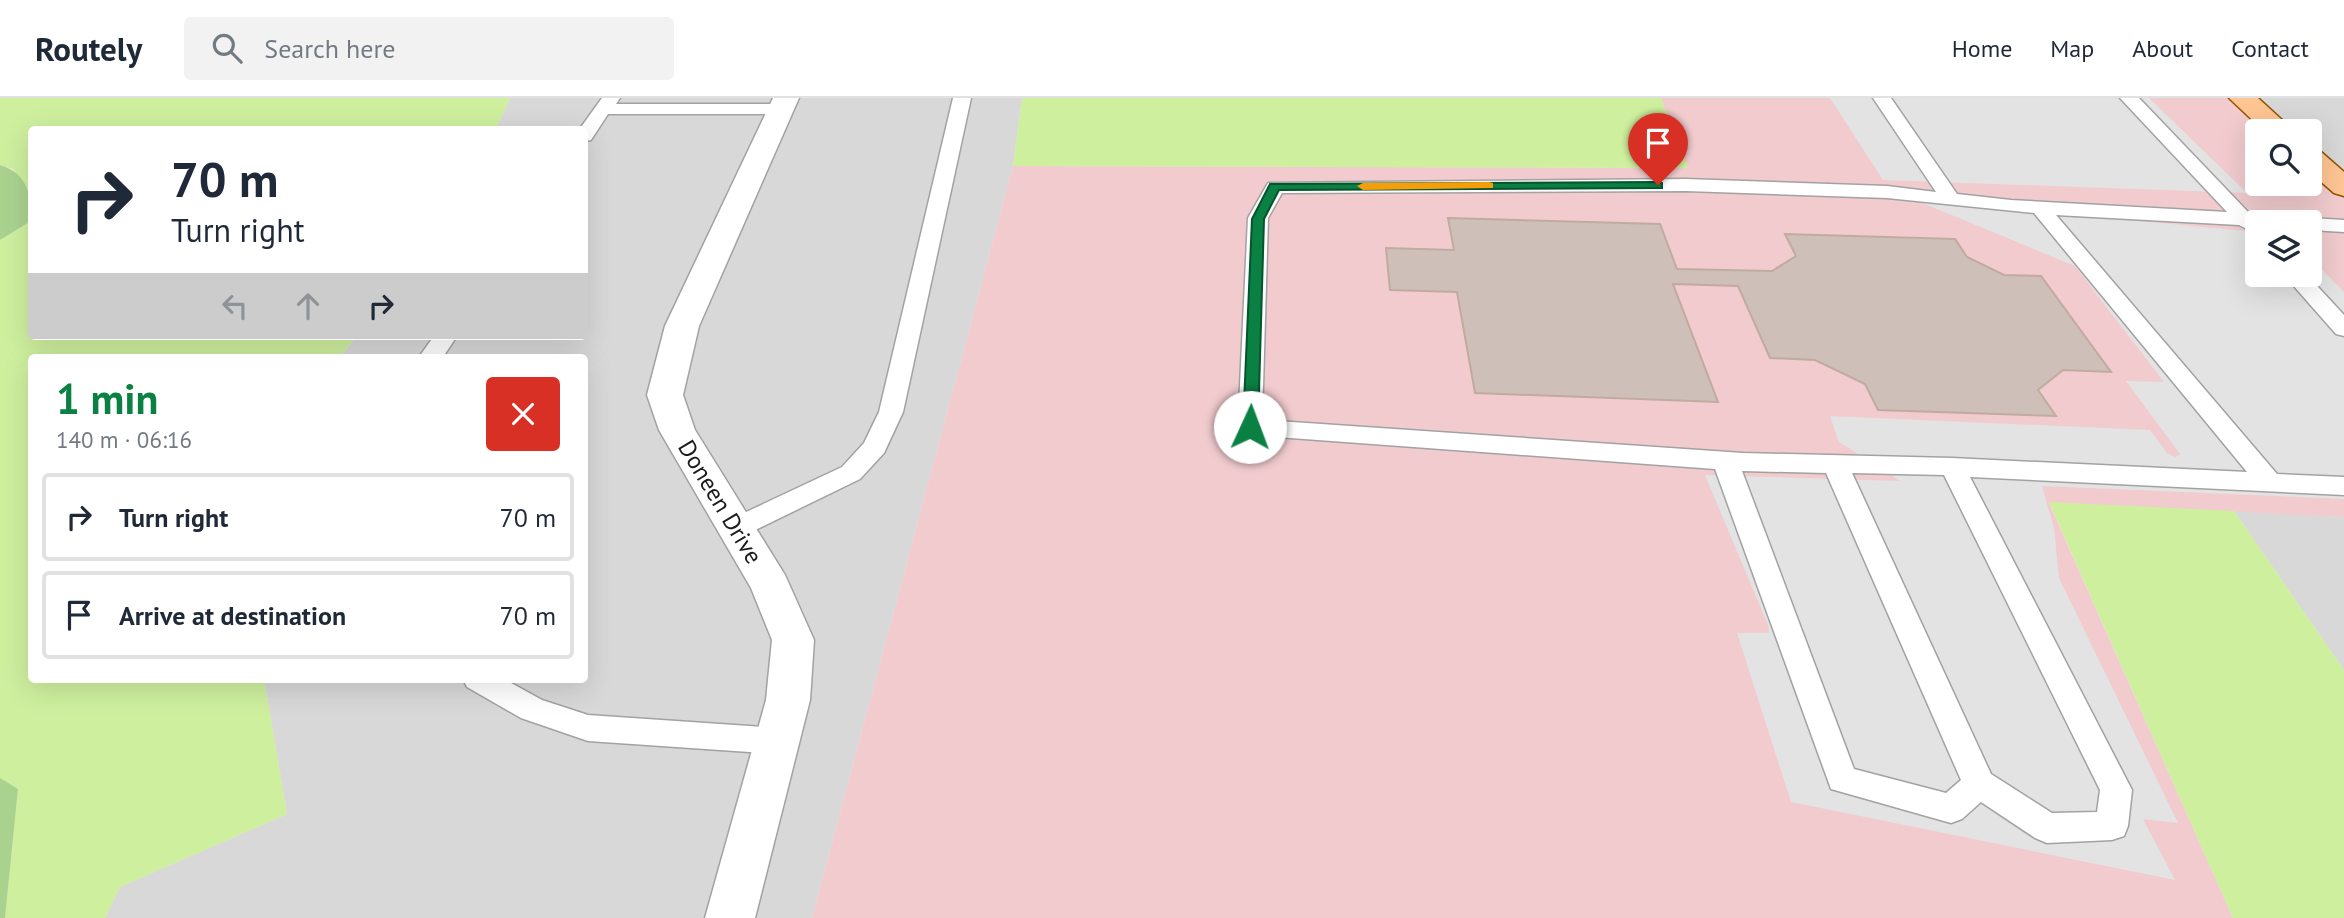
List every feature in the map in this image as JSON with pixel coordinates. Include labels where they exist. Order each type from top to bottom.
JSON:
[{"type":"main road","points":[[2242,98],[2266,119]]},
{"type":"main road","points":[[2322,168],[2344,187]]},
{"type":"street","name":"Doneen Drive","points":[[730,918],[788,700],[793,640],[771,586],[677,430],[665,395],[682,326],[783,104]]},
{"type":"lane","points":[[736,528],[851,473],[875,447],[891,412],[962,98]]},
{"type":"lane","points":[[1882,98],[1951,199]]},
{"type":"lane","points":[[2129,98],[2245,220]]},
{"type":"lane","points":[[588,130],[607,103],[783,104]]},
{"type":"lane","points":[[2245,225],[1887,192],[1686,185],[1275,187],[1258,219],[1250,427],[1725,460],[1952,467],[2344,486]]},
{"type":"lane","points":[[2040,208],[2270,483]]},
{"type":"lane","points":[[2322,225],[2344,226]]},
{"type":"lane","points":[[2306,287],[2344,329]]},
{"type":"lane","points":[[1725,460],[1842,779],[1951,809],[1979,785]]},
{"type":"lane","points":[[1835,464],[1979,785],[2047,828],[2112,826],[2116,790],[1952,467]]},
{"type":"lane","points":[[485,683],[532,709],[588,728],[777,741]]},
{"type":"shaded area","points":[[510,98],[1022,98],[1013,166],[812,918],[105,918],[120,887],[287,814],[265,683],[588,683],[588,354],[342,354],[354,340],[588,340],[588,126],[497,126]]},
{"type":"shaded area","points":[[1661,98],[2240,98],[2264,119],[2245,119],[2245,196],[2322,196],[2322,171],[2344,190],[2344,517],[2049,503],[2233,918],[812,918],[1013,166],[1687,168]]},
{"type":"shaded area","points":[[1830,98],[2149,98],[2245,193],[1883,180]]},
{"type":"shaded area","points":[[2242,98],[2344,98],[2344,186],[2322,167],[2322,119],[2267,119]]},
{"type":"shaded area","points":[[1915,200],[2245,231],[2245,287],[2322,287],[2322,270],[2344,292],[2344,499],[2042,486],[2054,528],[2059,578],[2178,823],[2143,819],[2175,880],[1791,802],[1737,633],[1769,633],[1768,625],[1705,475],[1900,481],[1839,442],[1830,416],[2150,430],[2167,453],[2175,457],[2180,454],[2126,381],[2164,382],[2075,266]]},
{"type":"shaded area","points":[[2234,511],[2344,517],[2344,670]]},
{"type":"green space","points":[[0,98],[510,98],[497,126],[28,126],[28,192],[13,169],[0,165]]},
{"type":"green space","points":[[1022,98],[1661,98],[1688,168],[1013,166]]},
{"type":"green space","points":[[0,165],[16,173],[26,186],[28,223],[0,240]]},
{"type":"green space","points":[[28,223],[28,340],[354,340],[342,354],[28,354],[28,683],[265,683],[287,814],[120,887],[105,918],[5,918],[18,790],[0,778],[0,240]]},
{"type":"green space","points":[[2049,502],[2234,511],[2344,670],[2344,918],[2233,918]]},
{"type":"green space","points":[[0,778],[18,789],[5,918],[0,918]]},
{"type":"building","points":[[1448,218],[1660,224],[1677,269],[1772,271],[1796,256],[1785,234],[1955,239],[1967,257],[2004,275],[2041,276],[2111,372],[2063,370],[2038,390],[2056,416],[1878,410],[1865,384],[1815,360],[1770,358],[1738,286],[1673,284],[1718,402],[1475,393],[1457,292],[1390,290],[1386,248],[1454,250]]},
{"type":"slow traffic","points":[[1363,186],[1489,186]]},
{"type":"route","points":[[1250,427],[1258,219],[1275,187],[1658,185]]}]
